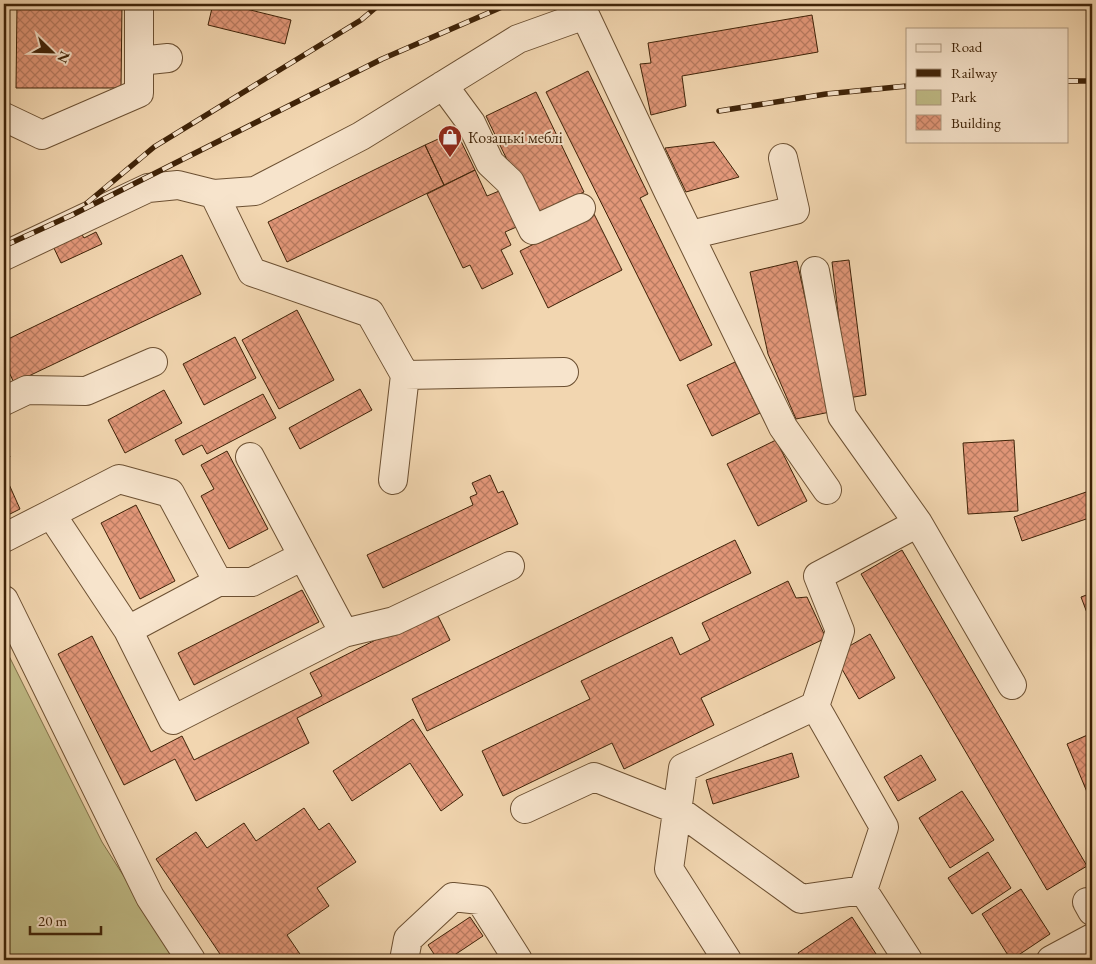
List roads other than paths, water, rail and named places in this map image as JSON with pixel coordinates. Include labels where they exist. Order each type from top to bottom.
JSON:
[{"type":"lane","points":[[4,117],[42,135],[139,93],[139,4]]},
{"type":"lane","points":[[4,256],[148,188],[178,185],[214,194],[254,191],[361,136],[518,39],[585,15],[784,427],[827,490]]},
{"type":"lane","points":[[139,61],[168,58]]},
{"type":"lane","points":[[442,85],[471,123],[490,163],[510,182],[533,230],[581,208]]},
{"type":"lane","points":[[690,235],[795,210],[783,158]]},
{"type":"lane","points":[[214,194],[252,272],[370,314],[405,375],[393,480]]},
{"type":"lane","points":[[816,271],[842,416],[918,523],[1012,685]]},
{"type":"lane","points":[[4,401],[27,390],[86,391],[153,362]]},
{"type":"lane","points":[[405,375],[564,372]]},
{"type":"lane","points":[[250,457],[344,633]]},
{"type":"lane","points":[[4,538],[119,480],[170,493],[218,582]]},
{"type":"lane","points":[[51,514],[128,630],[173,720],[344,633],[394,621],[510,566]]},
{"type":"lane","points":[[727,960],[669,869],[683,768],[815,706],[840,631],[818,576],[918,523]]},
{"type":"lane","points":[[128,630],[218,582],[252,582],[303,556]]},
{"type":"lane","points":[[4,600],[150,897],[191,960]]},
{"type":"lane","points":[[815,706],[884,827],[863,890]]},
{"type":"lane","points":[[524,809],[594,777],[678,810],[802,899],[863,890]]},
{"type":"lane","points":[[863,890],[908,960]]},
{"type":"lane","points":[[404,960],[408,939],[453,897],[480,900],[518,960]]},
{"type":"lane","points":[[1051,960],[1092,938]]},
{"type":"railway","points":[[87,203],[154,147],[361,20],[380,4]]},
{"type":"railway","points":[[4,246],[72,215],[382,59],[509,4]]},
{"type":"railway","points":[[1068,81],[1092,81]]},
{"type":"railway","points":[[719,111],[826,94],[906,86]]},
{"type":"place","name":"Козацькі меблі","points":[[450,158]]}]
